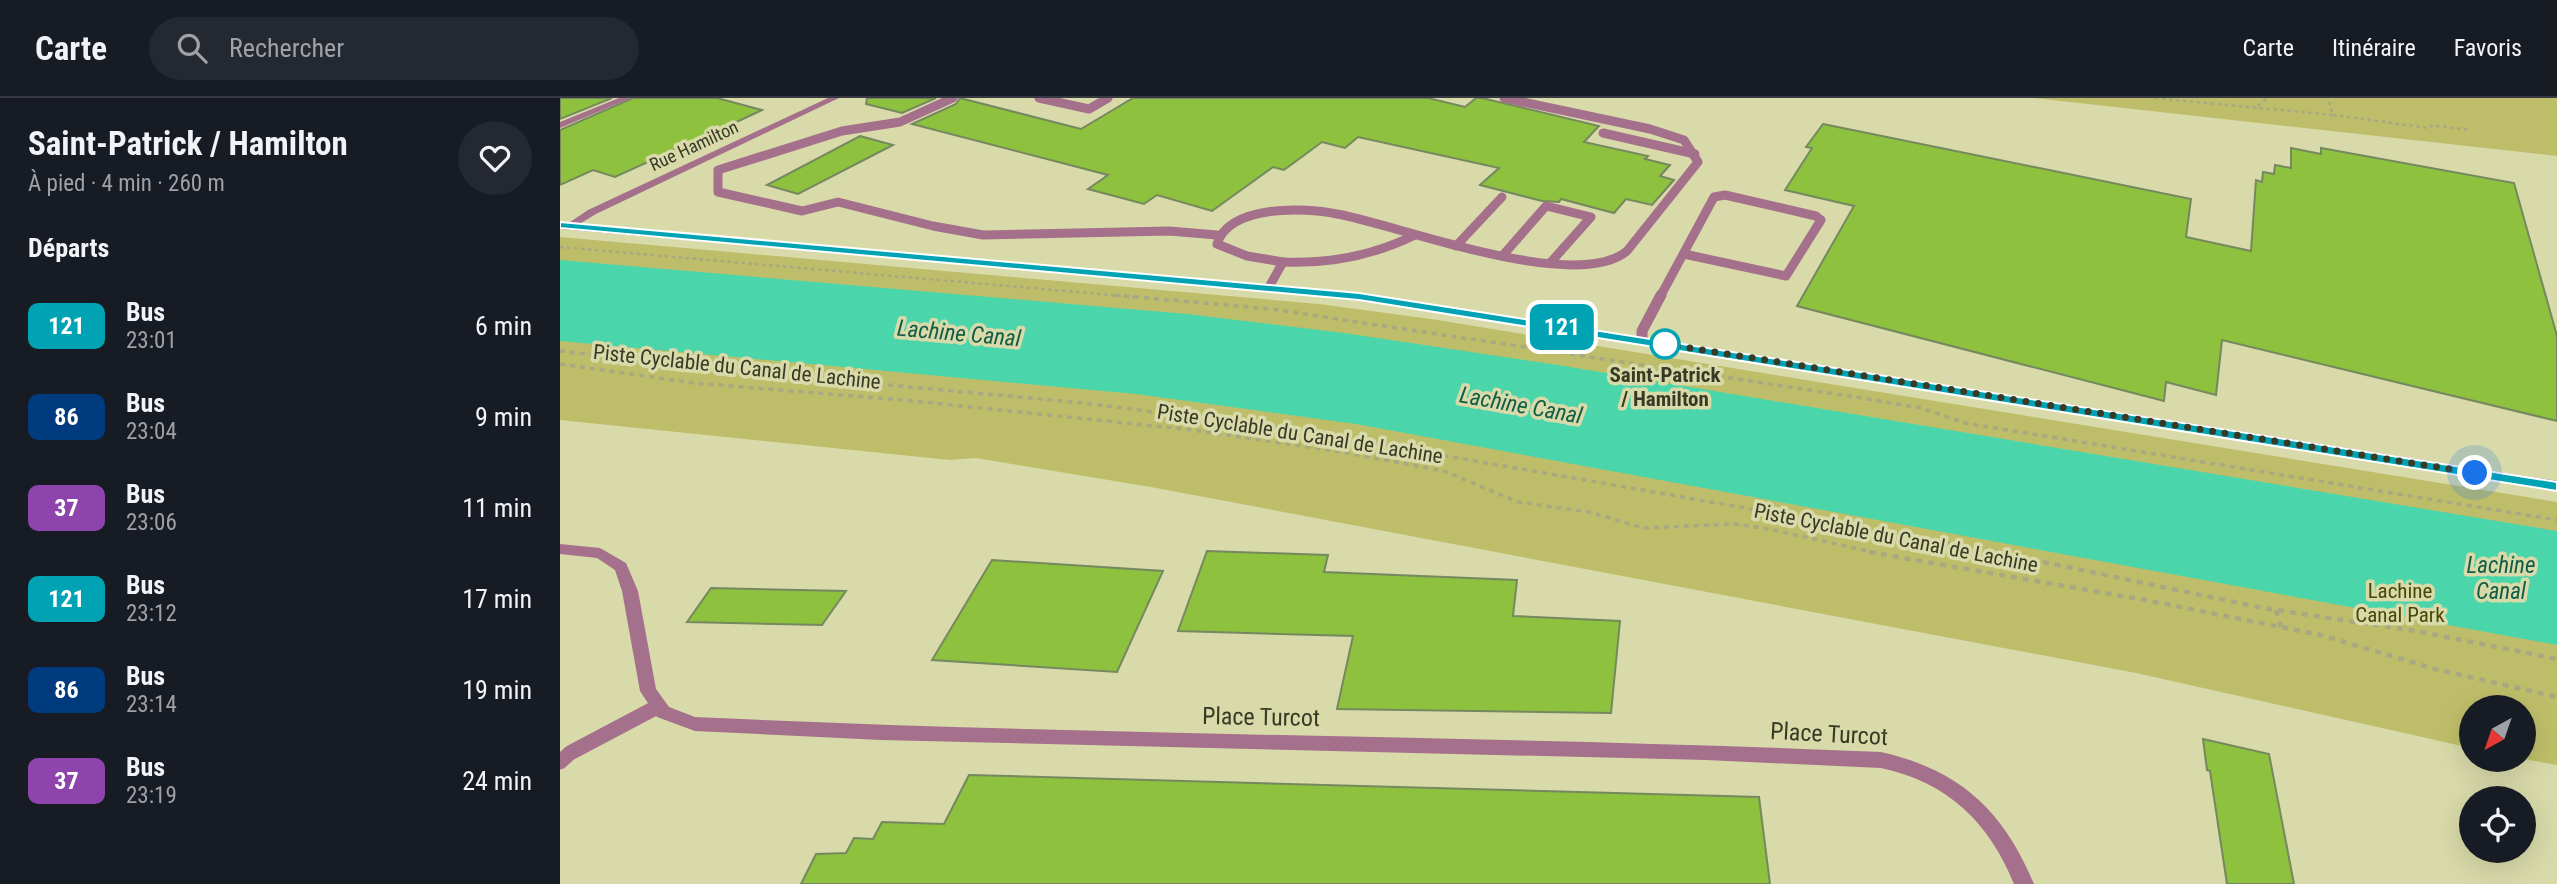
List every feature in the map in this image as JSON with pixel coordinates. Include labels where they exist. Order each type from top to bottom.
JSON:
[{"type":"main road","points":[[565,226],[1269,287],[1394,301],[2557,486]]},
{"type":"street","points":[[560,125],[627,98]]},
{"type":"street","name":"Rue Hamilton","points":[[565,226],[835,98]]},
{"type":"street","points":[[560,549],[600,553],[616,561],[621,567],[630,592],[645,682],[657,707]]},
{"type":"street","name":"Place Turcot","points":[[657,707],[670,716],[695,724],[855,732],[1706,752],[1881,760],[1909,765],[1926,772],[1962,796],[2007,844],[2025,884]]},
{"type":"lane","points":[[953,98],[900,122],[842,131],[718,170],[718,192],[802,211],[838,202],[933,226],[983,235],[1169,232],[1217,235]]},
{"type":"lane","points":[[1039,98],[1089,109],[1108,98]]},
{"type":"lane","points":[[1413,236],[1391,247],[1340,260],[1306,264],[1237,252],[1217,244],[1217,235],[1224,225],[1247,215],[1334,213],[1456,246],[1551,262],[1594,264],[1622,256],[1698,162],[1684,140],[1650,129],[1504,98]]},
{"type":"lane","points":[[1603,133],[1695,154]]},
{"type":"lane","points":[[1642,340],[1642,331],[1714,197],[1720,195],[1816,216],[1821,220],[1786,276],[1684,254]]},
{"type":"lane","points":[[1456,246],[1502,197]]},
{"type":"lane","points":[[1504,254],[1546,206],[1591,217],[1551,262]]},
{"type":"lane","points":[[1269,287],[1283,262]]},
{"type":"lane","points":[[560,762],[570,753],[657,707]]},
{"type":"path","points":[[2155,98],[2333,115],[2428,128],[2433,124],[2470,129]]},
{"type":"path","points":[[2256,107],[2267,98]]},
{"type":"path","points":[[2328,98],[2333,115]]},
{"type":"path","points":[[560,247],[1314,314],[1849,396],[1921,408],[1965,423],[2557,520]]},
{"type":"path","points":[[560,351],[725,370],[1084,403],[1303,431],[1998,552],[2276,610],[2416,631],[2557,659]]},
{"type":"path","name":"Piste Cyclable du Canal de Lachine","points":[[560,364],[694,383],[931,403],[1247,437],[1444,471],[1518,502],[1589,512],[1644,528],[1749,525],[1893,557],[2281,627],[2349,641],[2435,669],[2557,697]]},
{"type":"path","points":[[2276,610],[2281,627]]},
{"type":"green space","points":[[2034,98],[2557,98],[2557,156]]},
{"type":"green space","name":"Lachine Canal Park","points":[[560,237],[1319,304],[1431,319],[2557,502],[2557,765],[2536,761],[2536,695],[2459,695],[2459,745],[2136,673],[1151,487],[975,458],[950,460],[560,420]]},
{"type":"water","name":"Lachine Canal","points":[[560,260],[1187,314],[1344,333],[1558,365],[2557,531],[2557,645],[1356,424],[1136,394],[560,341]]},
{"type":"building","points":[[560,98],[612,98],[560,119]]},
{"type":"building","points":[[633,98],[717,98],[762,110],[728,126],[730,127],[714,134],[720,136],[692,149],[683,146],[615,177],[593,170],[560,185],[560,130]]},
{"type":"building","points":[[867,98],[936,98],[902,113],[866,104]]},
{"type":"building","points":[[960,98],[1081,129],[1133,98],[1428,98],[1465,107],[1476,98],[1482,98],[1599,126],[1584,142],[1648,156],[1645,159],[1670,165],[1660,176],[1674,180],[1652,205],[1626,199],[1614,213],[1561,199],[1559,202],[1542,201],[1480,185],[1499,168],[1358,137],[1345,148],[1322,142],[1284,170],[1273,167],[1212,211],[1157,195],[1144,204],[1088,189],[1108,175],[912,124],[956,104]]},
{"type":"building","points":[[1823,124],[2191,199],[2186,237],[2251,251],[2256,180],[2262,182],[2263,172],[2274,174],[2275,165],[2291,168],[2291,148],[2321,154],[2321,148],[2514,183],[2557,336],[2557,421],[2222,340],[2216,395],[2166,382],[2164,401],[1797,306],[1854,206],[1785,190],[1812,148],[1806,147]]},
{"type":"building","points":[[860,136],[893,145],[798,194],[767,185]]},
{"type":"building","points":[[1207,551],[1328,555],[1324,572],[1517,580],[1513,616],[1620,621],[1611,713],[1337,709],[1353,636],[1178,631]]},
{"type":"building","points":[[992,560],[1163,571],[1117,672],[932,660]]},
{"type":"building","points":[[711,588],[846,591],[822,625],[687,622]]},
{"type":"building","points":[[2203,739],[2269,754],[2294,884],[2227,884]]},
{"type":"building","points":[[969,775],[1759,797],[1770,884],[801,884],[816,854],[846,853],[854,838],[873,839],[882,822],[944,824]]},
{"type":"bus line","name":"121","points":[[560,226],[1359,296],[2557,486]]},
{"type":"place","name":"Saint-Patrick / Hamilton","points":[[1665,344]]},
{"type":"route","points":[[1665,344],[2475,473]]}]
